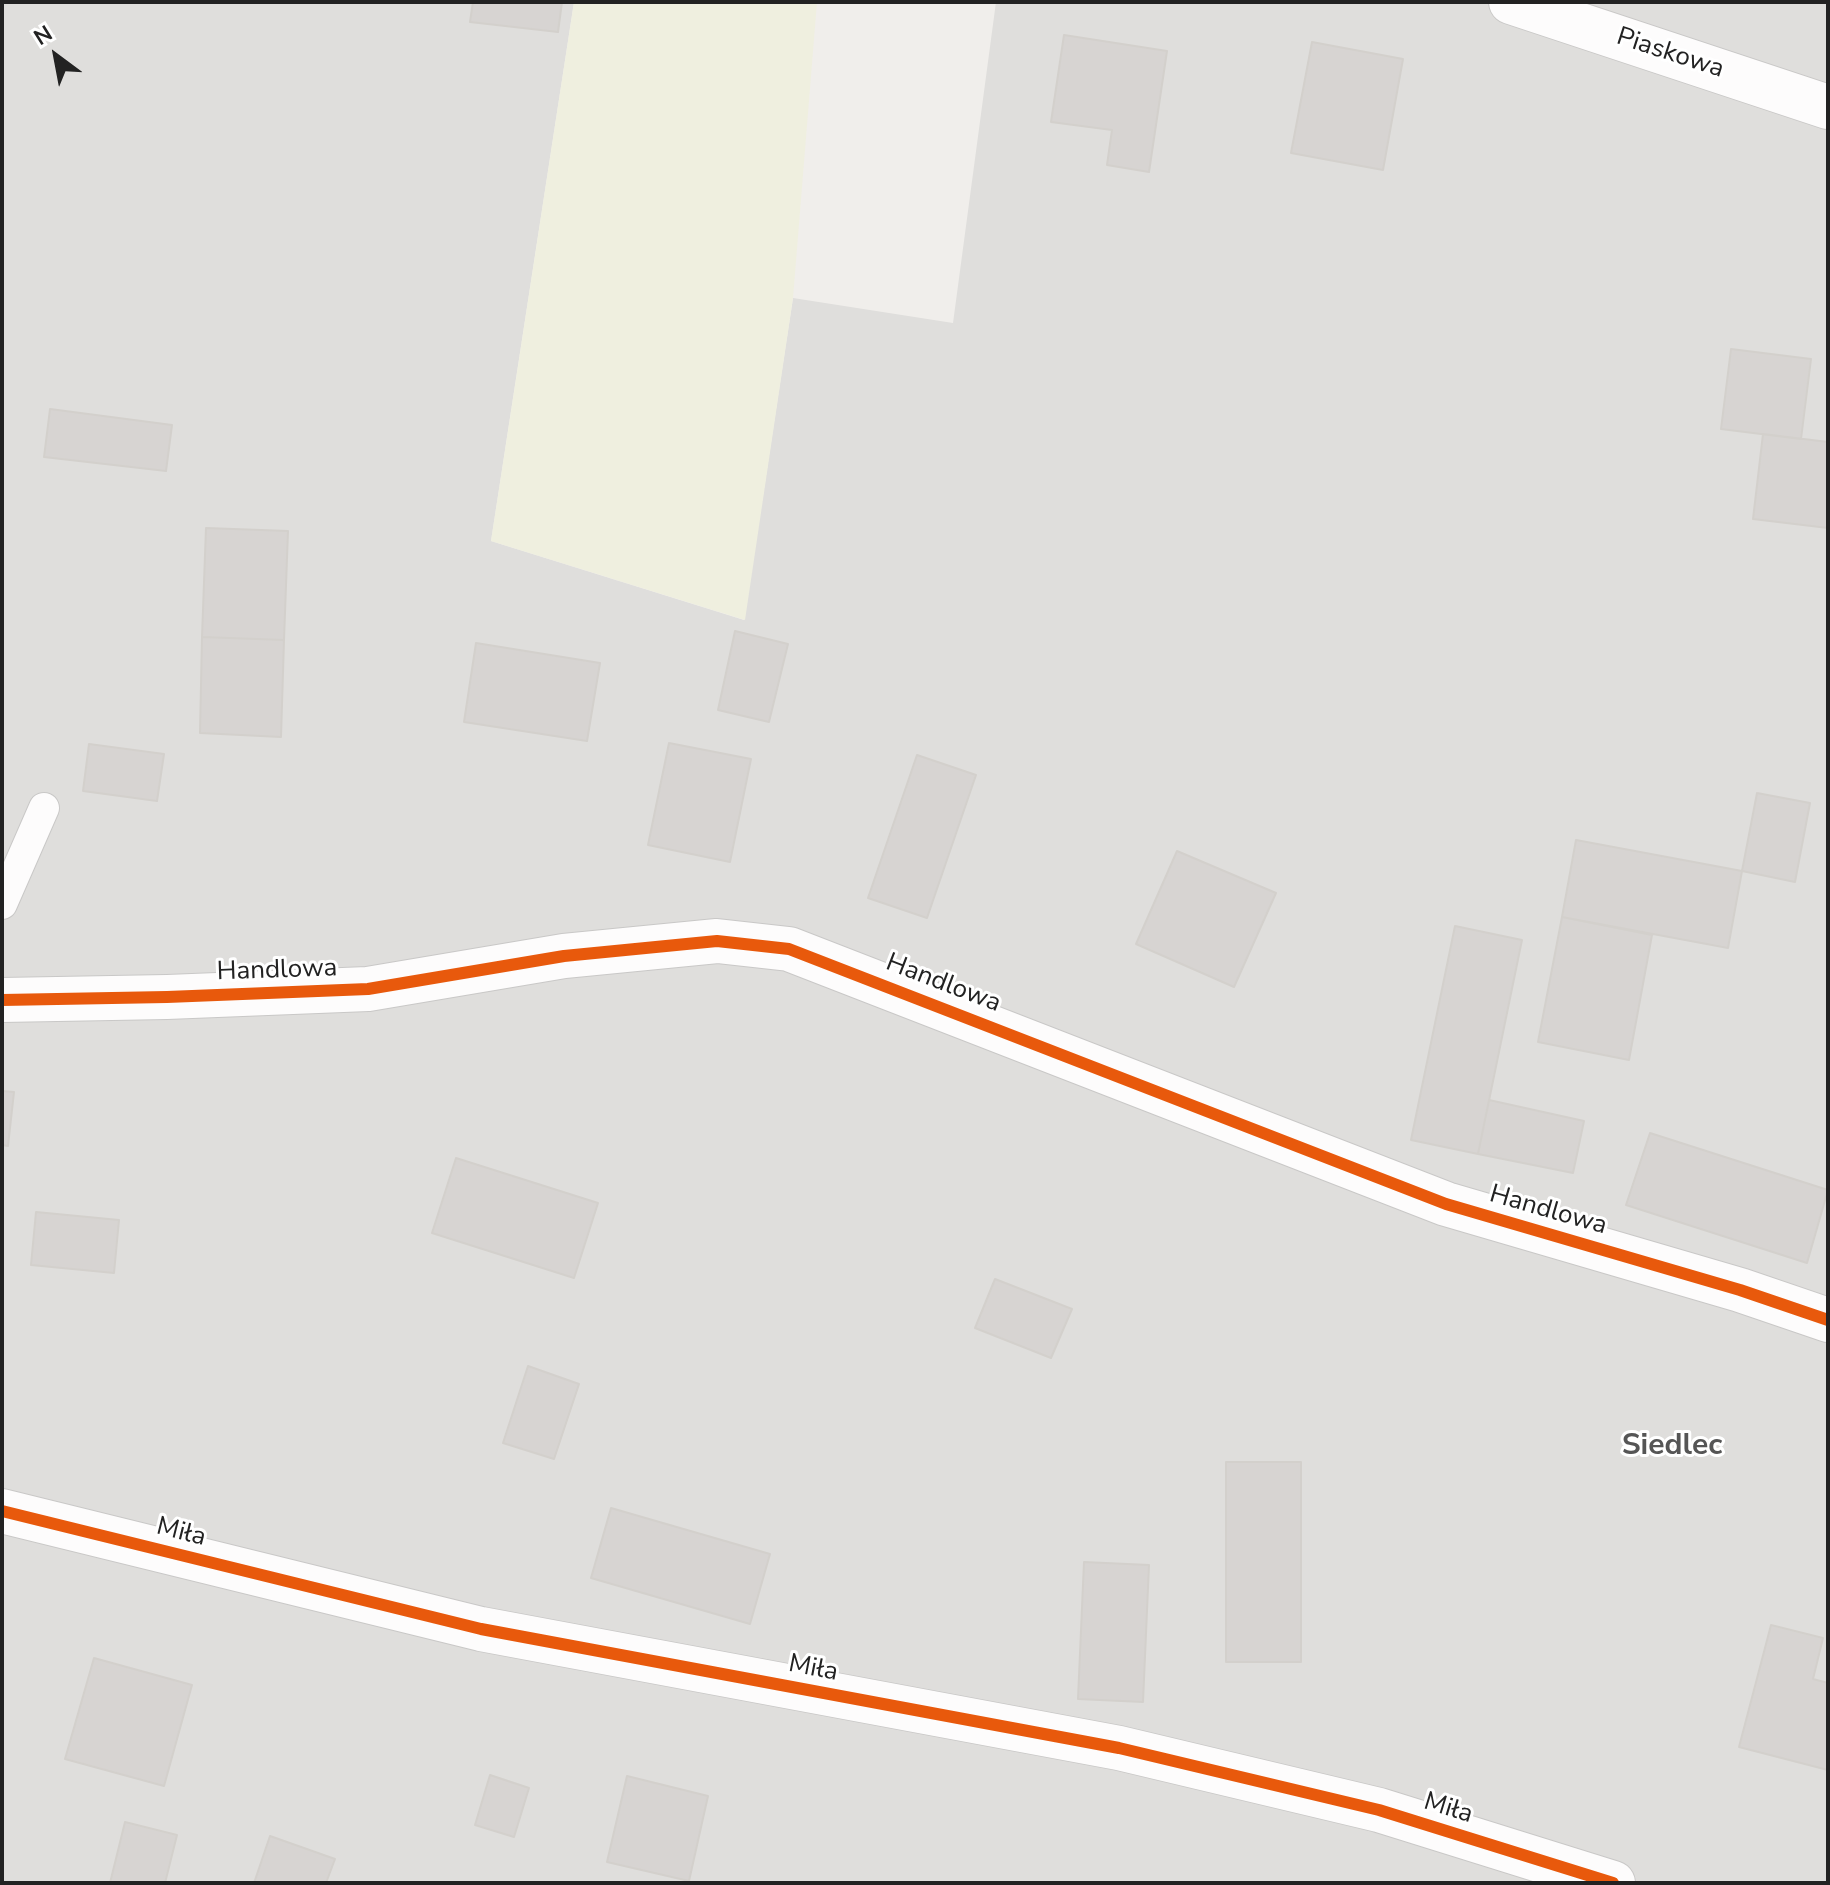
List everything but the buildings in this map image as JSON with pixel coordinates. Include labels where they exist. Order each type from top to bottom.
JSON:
[{"type":"street","name":"Piaskowa","points":[[1511,2],[1828,107]]},
{"type":"street","name":"Handlowa","points":[[2,1000],[368,989],[564,956],[717,941],[789,949],[1446,1204],[1740,1290],[1828,1320]]},
{"type":"street","name":"Miła","points":[[2,1511],[481,1629],[1119,1748],[1379,1810],[1613,1883]]},
{"type":"lane","points":[[2,904],[44,808]]},
{"type":"shaded area","points":[[2,2],[574,2],[491,541],[744,620],[793,298],[953,323],[996,2],[1828,2],[1828,1883],[2,1883]]},
{"type":"green space","points":[[574,2],[817,2],[793,298],[745,620],[491,541]]},
{"type":"cycle path","points":[[2,1000],[368,989],[564,956],[717,941],[789,949],[1446,1204],[1740,1290],[1828,1320]]},
{"type":"cycle path","points":[[2,1511],[481,1629],[1119,1748],[1379,1810],[1613,1883]]},
{"type":"district","name":"Siedlec","points":[[1672,1447]]}]
